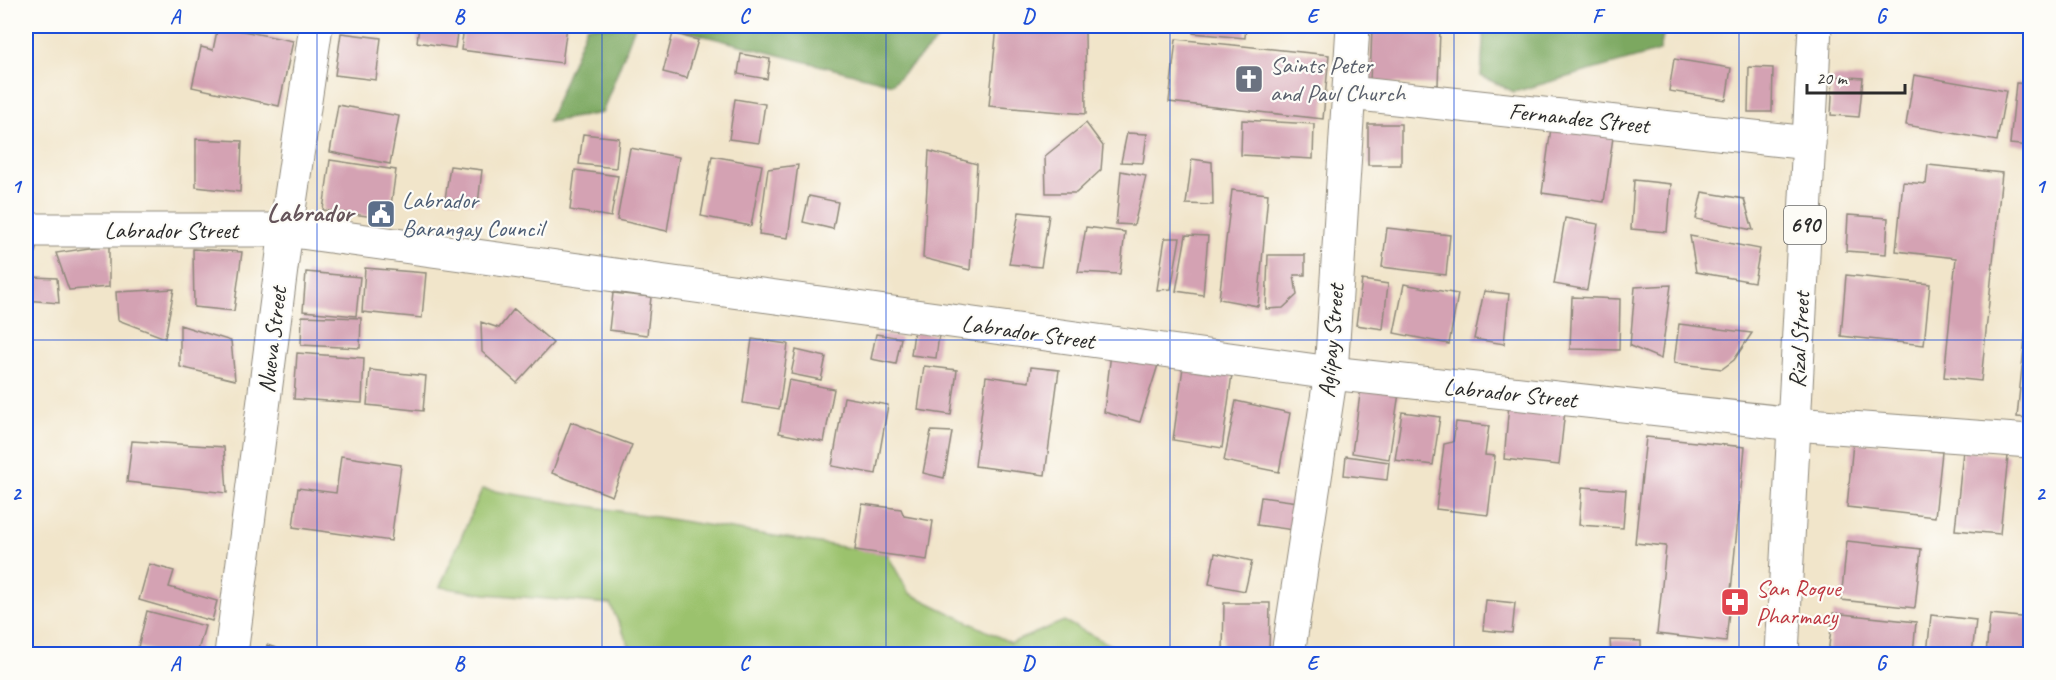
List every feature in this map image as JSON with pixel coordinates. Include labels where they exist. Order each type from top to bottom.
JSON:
[{"type":"street","name":"Nueva Street","points":[[231,654],[286,230],[316,26]]},
{"type":"street","name":"Aglipay Street","points":[[1288,654],[1331,373],[1353,26]]},
{"type":"street","name":"Rizal Street","points":[[1782,654],[1815,26]]},
{"type":"street","name":"Fernandez Street","points":[[1350,93],[1809,143]]},
{"type":"street","name":"Labrador Street","points":[[26,230],[286,230],[1331,373],[1794,424],[2031,441]]},
{"type":"green space","points":[[587,26],[635,26],[602,113],[548,122]]},
{"type":"green space","points":[[666,26],[952,26],[892,84]]},
{"type":"green space","points":[[1484,26],[1665,26],[1660,51],[1514,92],[1481,76]]},
{"type":"green space","points":[[482,489],[887,554],[909,593],[1011,643],[1064,621],[1128,654],[633,654],[610,604],[486,594],[440,587]]},
{"type":"building","points":[[218,26],[293,41],[279,106],[192,87],[201,47],[213,50]]},
{"type":"building","points":[[419,26],[458,26],[455,48],[417,42]]},
{"type":"building","points":[[464,26],[567,26],[562,63],[461,50]]},
{"type":"building","points":[[997,26],[1041,26],[1085,31],[1086,114],[989,106]]},
{"type":"building","points":[[1193,26],[1246,26],[1245,38],[1193,33]]},
{"type":"building","points":[[1372,27],[1440,30],[1438,85],[1370,82]]},
{"type":"building","points":[[341,33],[381,38],[376,80],[335,75]]},
{"type":"building","points":[[673,33],[698,40],[687,78],[663,72]]},
{"type":"building","name":"Saints Peter and Paul Church","points":[[1176,39],[1329,55],[1323,119],[1169,102]]},
{"type":"building","points":[[741,54],[770,59],[767,79],[738,74]]},
{"type":"building","points":[[1674,59],[1731,68],[1726,100],[1669,91]]},
{"type":"building","points":[[1749,67],[1773,68],[1772,112],[1748,112]]},
{"type":"building","points":[[1914,75],[2006,91],[1997,141],[1906,125]]},
{"type":"building","points":[[1833,76],[1863,78],[1859,117],[1831,115]]},
{"type":"building","points":[[2016,83],[2030,84],[2030,146],[2010,144]]},
{"type":"building","points":[[735,99],[765,104],[759,143],[729,139]]},
{"type":"building","points":[[338,105],[399,116],[390,164],[330,152]]},
{"type":"building","points":[[1242,120],[1314,124],[1313,159],[1241,155]]},
{"type":"building","points":[[1086,123],[1103,146],[1101,170],[1076,193],[1046,193],[1045,156]]},
{"type":"building","points":[[1368,124],[1401,124],[1401,165],[1368,165]]},
{"type":"building","points":[[1551,128],[1613,137],[1604,202],[1542,193]]},
{"type":"building","points":[[1127,133],[1147,134],[1143,163],[1121,162]]},
{"type":"building","points":[[583,134],[619,138],[616,168],[579,164]]},
{"type":"building","points":[[196,139],[242,141],[240,192],[196,187]]},
{"type":"building","points":[[630,148],[679,157],[667,231],[617,220]]},
{"type":"building","points":[[929,151],[977,164],[970,270],[923,258]]},
{"type":"building","points":[[712,156],[762,165],[751,226],[701,216]]},
{"type":"building","points":[[1192,159],[1212,162],[1213,205],[1186,204]]},
{"type":"building","points":[[330,160],[396,170],[389,219],[323,210]]},
{"type":"building","points":[[798,165],[788,238],[759,234],[768,169]]},
{"type":"building","points":[[1928,165],[2002,173],[1981,381],[1944,377],[1956,258],[1896,251],[1903,182],[1926,184]]},
{"type":"building","points":[[450,166],[482,170],[478,204],[445,199]]},
{"type":"building","points":[[575,170],[618,176],[611,217],[570,210]]},
{"type":"building","points":[[1121,171],[1146,176],[1134,225],[1116,224]]},
{"type":"building","points":[[1634,180],[1671,184],[1667,232],[1631,229]]},
{"type":"building","points":[[1232,190],[1268,194],[1258,306],[1219,299]]},
{"type":"building","points":[[1702,192],[1744,199],[1753,230],[1696,219]]},
{"type":"building","points":[[809,196],[838,202],[833,229],[803,222]]},
{"type":"building","points":[[1019,212],[1049,215],[1041,267],[1009,264]]},
{"type":"building","points":[[1848,215],[1888,218],[1886,254],[1846,251]]},
{"type":"building","points":[[1565,218],[1598,224],[1587,290],[1554,284]]},
{"type":"building","points":[[1086,227],[1125,232],[1120,274],[1078,272]]},
{"type":"building","points":[[1387,228],[1450,235],[1446,275],[1382,267]]},
{"type":"building","points":[[1186,235],[1208,236],[1203,295],[1176,291]]},
{"type":"building","points":[[1690,236],[1760,249],[1754,282],[1696,272]]},
{"type":"building","points":[[1165,238],[1180,238],[1171,289],[1157,290]]},
{"type":"building","points":[[26,241],[37,243],[34,260],[26,257]]},
{"type":"building","points":[[109,245],[109,287],[69,290],[56,253]]},
{"type":"building","points":[[193,249],[242,252],[234,311],[194,307]]},
{"type":"building","points":[[1268,255],[1305,255],[1305,275],[1294,275],[1297,295],[1283,308],[1266,309]]},
{"type":"building","points":[[26,257],[33,271],[26,272]]},
{"type":"building","points":[[365,268],[426,273],[422,318],[362,312]]},
{"type":"building","points":[[306,272],[360,277],[356,316],[303,311]]},
{"type":"building","points":[[1846,275],[1930,284],[1924,345],[1841,336]]},
{"type":"building","points":[[31,277],[57,278],[59,303],[26,300]]},
{"type":"building","points":[[1362,280],[1388,284],[1383,329],[1356,325]]},
{"type":"building","points":[[1404,284],[1458,294],[1449,344],[1394,333]]},
{"type":"building","points":[[1671,285],[1661,359],[1630,346],[1635,287]]},
{"type":"building","points":[[174,289],[165,338],[118,320],[116,292]]},
{"type":"building","points":[[1484,291],[1509,294],[1504,344],[1474,339]]},
{"type":"building","points":[[613,293],[651,297],[647,335],[609,330]]},
{"type":"building","points":[[1572,297],[1620,299],[1619,350],[1570,349]]},
{"type":"building","points":[[514,309],[553,343],[517,383],[482,352],[481,322],[499,328]]},
{"type":"building","points":[[302,316],[361,318],[360,348],[301,345]]},
{"type":"building","points":[[2027,318],[2030,319],[2030,418],[2017,417]]},
{"type":"building","points":[[1679,324],[1752,333],[1734,360],[1722,369],[1674,363]]},
{"type":"building","points":[[180,325],[231,341],[235,380],[180,367]]},
{"type":"building","points":[[914,332],[939,335],[936,358],[911,355]]},
{"type":"building","points":[[876,334],[901,338],[896,364],[871,359]]},
{"type":"building","points":[[752,339],[788,344],[779,409],[743,403]]},
{"type":"building","points":[[796,350],[826,357],[821,380],[791,374]]},
{"type":"building","points":[[297,353],[364,358],[362,403],[294,399]]},
{"type":"building","points":[[1111,353],[1158,365],[1140,422],[1104,412]]},
{"type":"building","points":[[924,366],[957,370],[951,415],[918,410]]},
{"type":"building","points":[[1031,367],[1059,370],[1045,475],[975,466],[986,376],[1029,382]]},
{"type":"building","points":[[1183,367],[1232,374],[1222,448],[1173,440]]},
{"type":"building","points":[[370,370],[426,376],[423,411],[367,405]]},
{"type":"building","points":[[789,380],[834,389],[824,442],[779,433]]},
{"type":"building","points":[[1361,387],[1399,393],[1389,459],[1352,453]]},
{"type":"building","points":[[844,397],[888,405],[876,474],[832,466]]},
{"type":"building","points":[[1236,401],[1290,413],[1279,472],[1224,461]]},
{"type":"building","points":[[1509,404],[1565,410],[1559,465],[1504,459]]},
{"type":"building","points":[[1402,412],[1440,417],[1433,465],[1395,460]]},
{"type":"building","points":[[571,422],[632,445],[612,496],[552,473]]},
{"type":"building","points":[[1456,422],[1489,426],[1485,455],[1495,456],[1488,515],[1436,509],[1444,444],[1453,442]]},
{"type":"building","points":[[931,431],[952,432],[944,478],[923,473]]},
{"type":"building","points":[[1646,437],[1745,447],[1726,642],[1657,634],[1666,546],[1635,543]]},
{"type":"building","points":[[132,441],[224,447],[227,493],[127,482]]},
{"type":"building","points":[[1853,442],[1942,452],[1935,517],[1847,507]]},
{"type":"building","points":[[1963,451],[2008,456],[2000,534],[1955,530]]},
{"type":"building","points":[[341,456],[401,465],[391,541],[293,527],[298,488],[336,493]]},
{"type":"building","points":[[1346,456],[1389,462],[1387,480],[1344,475]]},
{"type":"building","points":[[1582,487],[1626,490],[1623,528],[1579,525]]},
{"type":"building","points":[[1261,497],[1298,502],[1294,530],[1257,525]]},
{"type":"building","points":[[862,504],[901,509],[904,516],[933,521],[927,560],[855,550]]},
{"type":"building","points":[[1847,541],[1921,549],[1915,608],[1841,600]]},
{"type":"building","points":[[1215,553],[1252,561],[1245,591],[1209,584]]},
{"type":"building","points":[[149,564],[174,571],[169,587],[217,601],[212,621],[139,600]]},
{"type":"building","points":[[1486,600],[1515,603],[1512,633],[1483,630]]},
{"type":"building","points":[[1224,603],[1270,603],[1269,654],[1223,654]]},
{"type":"building","points":[[147,611],[205,626],[197,654],[166,654],[138,647]]},
{"type":"building","points":[[1833,613],[1916,622],[1913,654],[1828,654]]},
{"type":"building","points":[[1990,614],[2030,618],[2030,654],[1986,654]]},
{"type":"building","points":[[1931,615],[1976,620],[1972,654],[1927,654]]},
{"type":"building","points":[[1610,640],[1641,641],[1641,654],[1611,654]]},
{"type":"building","points":[[267,645],[294,654],[265,654]]},
{"type":"place","name":"Saints Peter and Paul Church","points":[[1249,79]]},
{"type":"place","name":"Labrador Barangay Council","points":[[381,214]]},
{"type":"place","name":"San Roque Pharmacy","points":[[1735,602]]},
{"type":"district","name":"Labrador","points":[[310,212]]}]
